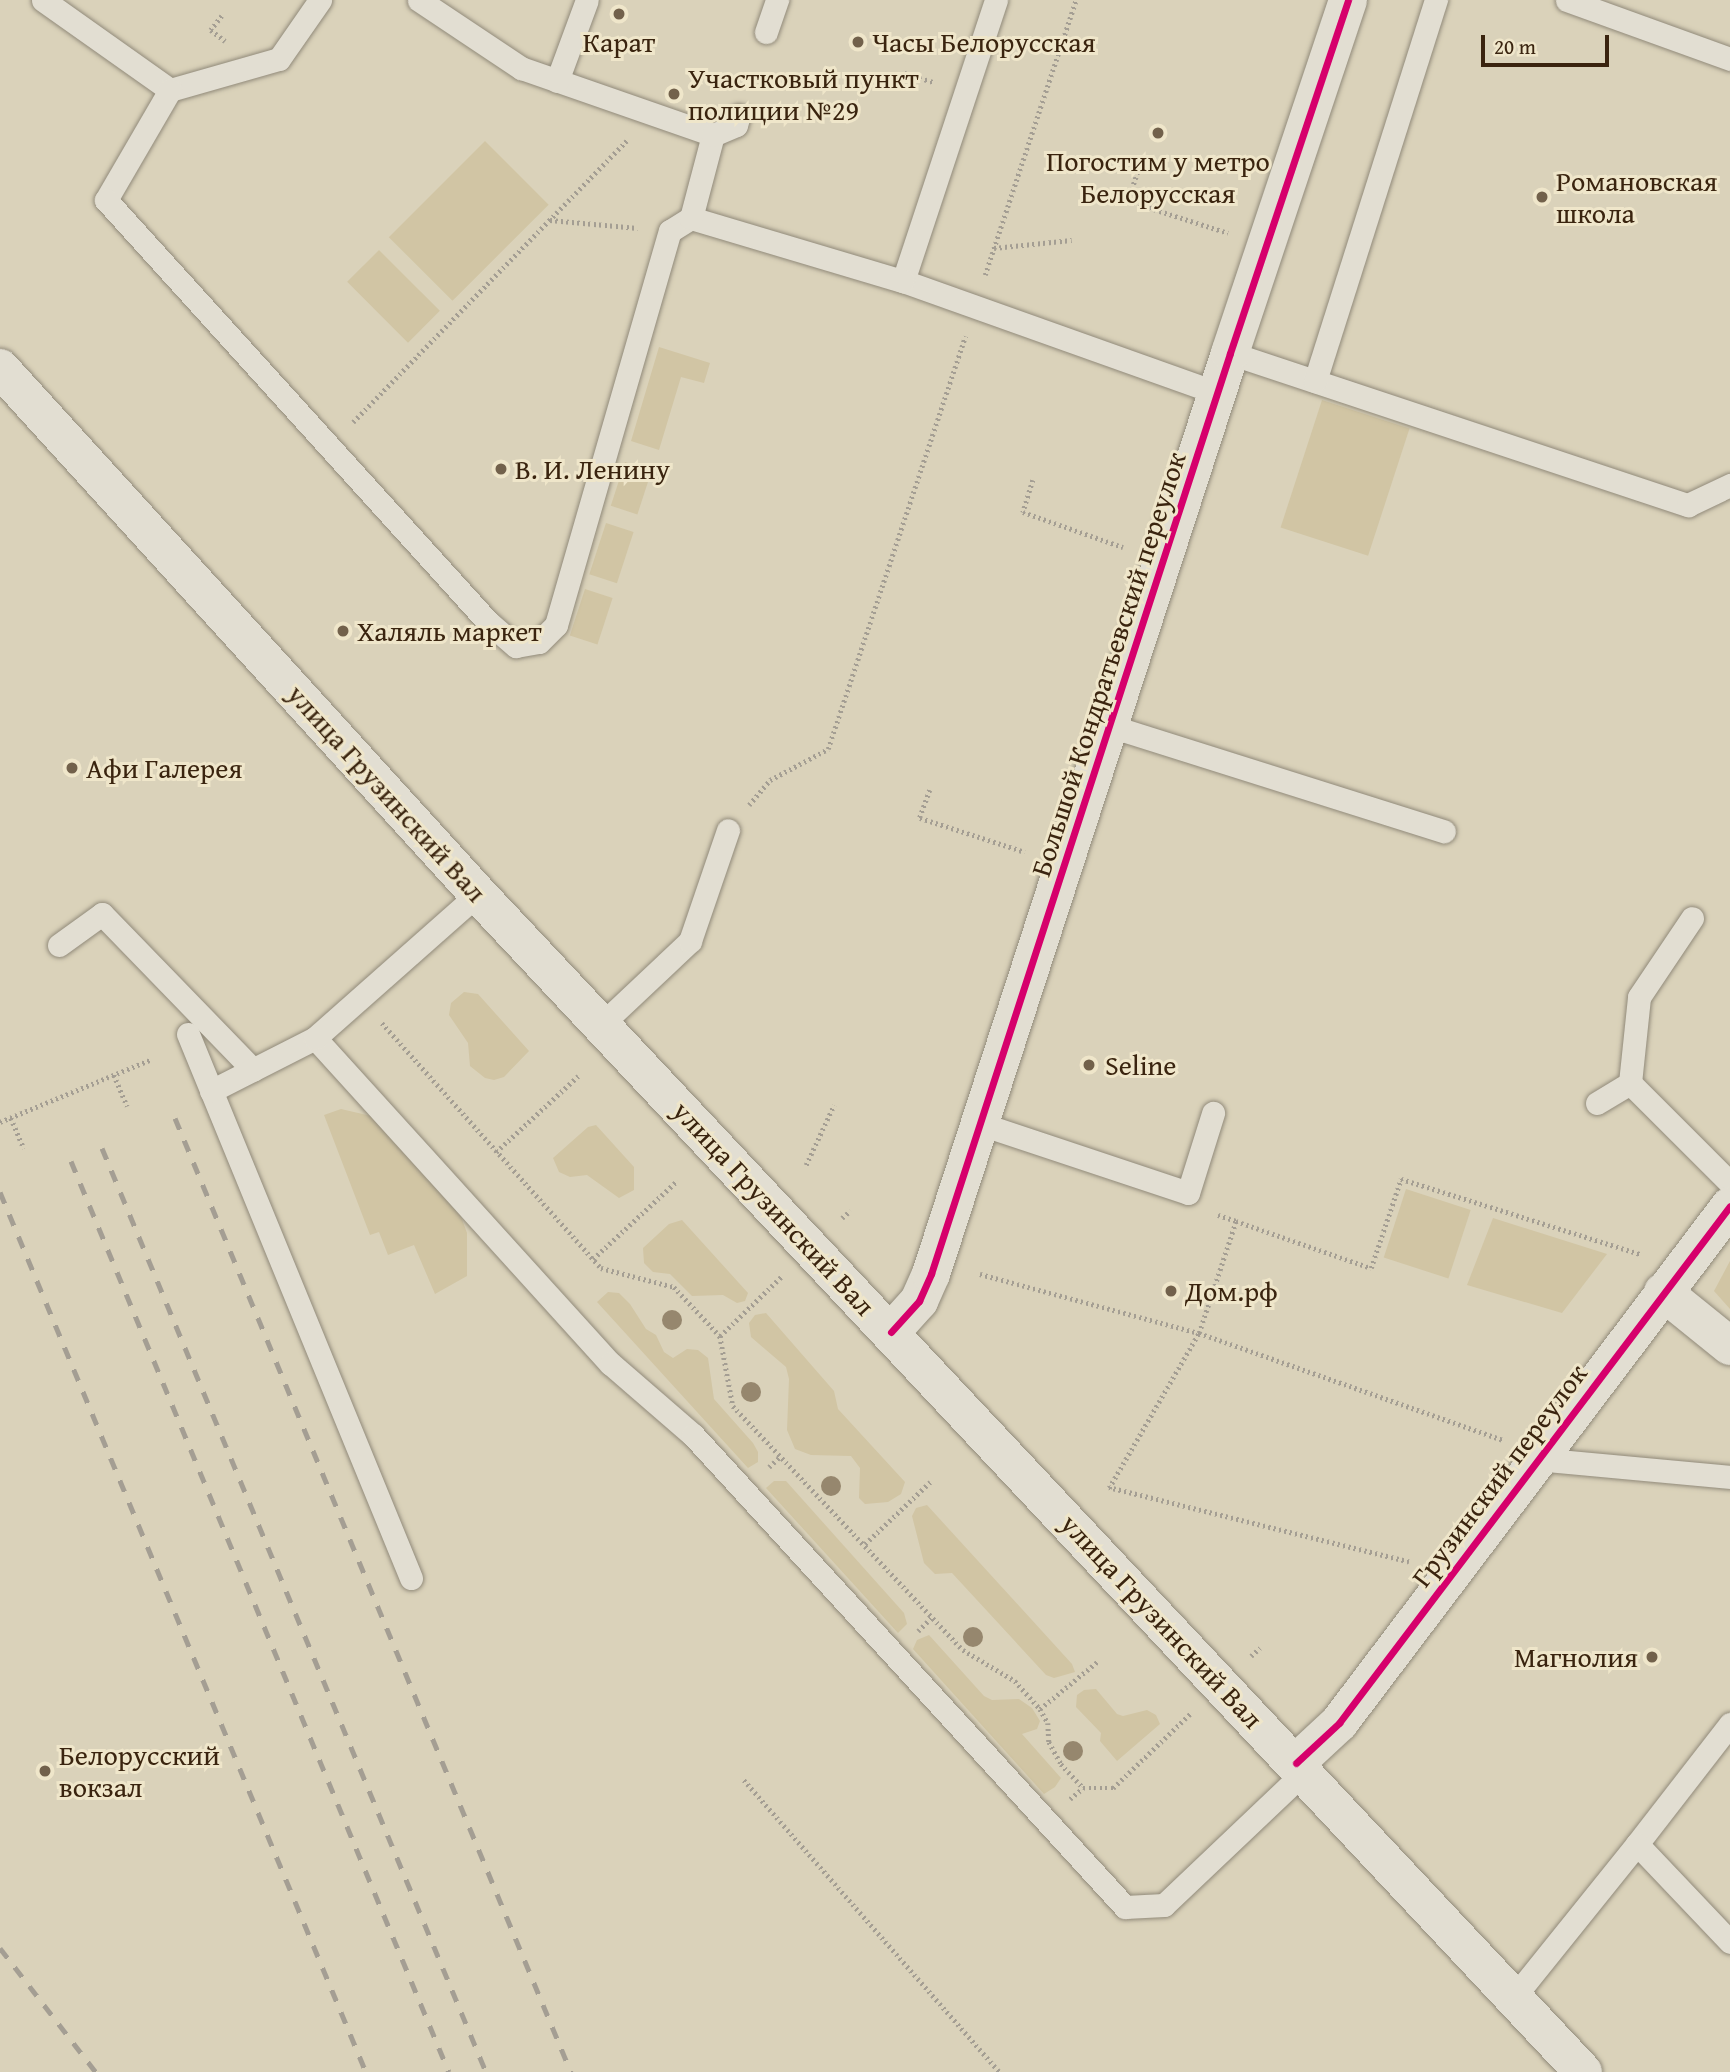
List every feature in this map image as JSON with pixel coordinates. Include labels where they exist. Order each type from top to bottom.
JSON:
[{"type":"main road","name":"Большой Кондратьевский переулок","points":[[891,1332],[919,1301],[931,1274],[1066,865],[1230,353],[1348,0]]},
{"type":"main road","name":"улица Грузинский Вал","points":[[0,368],[478,894],[1583,2072]]},
{"type":"main road","name":"Грузинский переулок","points":[[1300,1768],[1339,1723],[1730,1206]]},
{"type":"main road","points":[[1663,1292],[1730,1346]]},
{"type":"lane","points":[[43,0],[170,90]]},
{"type":"lane","points":[[320,0],[279,59],[170,90],[106,200],[497,632],[516,646],[540,642],[550,634],[561,612],[670,231],[691,218],[713,135]]},
{"type":"lane","points":[[419,0],[521,68],[713,135],[736,125],[739,115]]},
{"type":"lane","points":[[558,81],[587,0]]},
{"type":"lane","points":[[766,32],[777,0]]},
{"type":"lane","points":[[903,281],[996,0]]},
{"type":"lane","points":[[1315,381],[1436,0]]},
{"type":"lane","points":[[1567,0],[1730,60]]},
{"type":"lane","points":[[691,218],[903,281],[1217,393]]},
{"type":"lane","points":[[1230,353],[1688,505],[1730,485]]},
{"type":"lane","points":[[1110,726],[1444,831]]},
{"type":"lane","points":[[602,1024],[690,941],[728,830]]},
{"type":"lane","points":[[211,1091],[315,1038],[478,894]]},
{"type":"lane","points":[[60,945],[102,914],[253,1070]]},
{"type":"lane","points":[[1630,1083],[1639,996],[1692,918]]},
{"type":"lane","points":[[188,1034],[411,1577]]},
{"type":"lane","points":[[315,1038],[611,1364],[693,1435],[1125,1907],[1164,1905],[1300,1768]]},
{"type":"lane","points":[[1597,1103],[1630,1083]]},
{"type":"lane","points":[[1630,1083],[1730,1183]]},
{"type":"lane","points":[[981,1124],[1188,1193],[1213,1113]]},
{"type":"lane","points":[[1537,1459],[1730,1477]]},
{"type":"lane","points":[[1514,1997],[1730,1724]]},
{"type":"lane","points":[[1637,1844],[1730,1942]]},
{"type":"path","points":[[771,780],[828,749],[1076,0]]},
{"type":"path","points":[[329,446],[652,114]]},
{"type":"path","points":[[1138,172],[1128,201],[1229,233]]},
{"type":"path","points":[[550,220],[670,231]]},
{"type":"path","points":[[994,248],[1072,240]]},
{"type":"path","points":[[1033,480],[1023,512],[1128,548]]},
{"type":"path","points":[[930,790],[919,818],[1066,865]]},
{"type":"path","points":[[360,999],[601,1268],[674,1287],[720,1336],[733,1406],[963,1650],[1014,1681],[1040,1709],[1048,1723],[1049,1742],[1061,1764],[1083,1788],[1113,1788],[1196,1708]]},
{"type":"path","points":[[0,1122],[149,1060]]},
{"type":"path","points":[[114,1075],[127,1106]]},
{"type":"path","points":[[496,1152],[578,1076]]},
{"type":"path","points":[[806,1165],[834,1105]]},
{"type":"path","points":[[11,1118],[24,1148]]},
{"type":"path","points":[[1218,1215],[1371,1268],[1401,1179],[1647,1255]]},
{"type":"path","points":[[593,1259],[677,1181]]},
{"type":"path","points":[[842,1219],[850,1211]]},
{"type":"path","points":[[1236,1221],[1199,1334],[1109,1488],[1409,1562]]},
{"type":"path","points":[[980,1275],[1199,1334],[1504,1441]]},
{"type":"path","points":[[720,1336],[772,1284]]},
{"type":"path","points":[[865,1544],[930,1482]]},
{"type":"path","points":[[1251,1656],[1260,1648]]},
{"type":"path","points":[[1040,1709],[1097,1662]]},
{"type":"path","points":[[744,1780],[1000,2072]]},
{"type":"shaded area","points":[[485,141],[549,205],[452,301],[389,237]]},
{"type":"shaded area","points":[[379,250],[440,311],[408,343],[347,282]]},
{"type":"shaded area","points":[[659,347],[710,363],[704,383],[681,377],[659,450],[631,441]]},
{"type":"shaded area","points":[[1322,400],[1409,428],[1368,556],[1281,527]]},
{"type":"shaded area","points":[[625,462],[652,471],[637,514],[611,506]]},
{"type":"shaded area","points":[[606,523],[634,532],[617,583],[589,574]]},
{"type":"shaded area","points":[[585,589],[613,598],[597,645],[570,636]]},
{"type":"shaded area","points":[[464,992],[478,994],[529,1051],[504,1077],[494,1080],[485,1078],[470,1066],[468,1043],[449,1015],[451,1003]]},
{"type":"shaded area","points":[[341,1109],[401,1123],[447,1178],[467,1233],[467,1276],[435,1294],[414,1245],[388,1255],[379,1232],[370,1235],[324,1115]]},
{"type":"shaded area","points":[[596,1125],[634,1167],[634,1190],[619,1198],[587,1175],[570,1177],[559,1172],[553,1158],[588,1127]]},
{"type":"shaded area","points":[[1406,1189],[1471,1210],[1448,1278],[1384,1257]]},
{"type":"shaded area","points":[[1493,1218],[1607,1254],[1562,1313],[1467,1285]]},
{"type":"shaded area","points":[[682,1220],[748,1293],[745,1301],[737,1303],[723,1295],[692,1296],[670,1274],[653,1272],[644,1263],[643,1248],[669,1224]]},
{"type":"shaded area","points":[[1730,1261],[1730,1309],[1714,1291]]},
{"type":"shaded area","points":[[608,1292],[619,1293],[630,1304],[646,1329],[656,1335],[664,1352],[673,1358],[687,1349],[698,1350],[708,1358],[714,1399],[753,1443],[758,1452],[758,1462],[748,1468],[597,1302]]},
{"type":"shaded area","points":[[766,1313],[834,1391],[838,1409],[905,1482],[901,1494],[888,1502],[865,1504],[859,1498],[860,1468],[851,1456],[811,1455],[795,1449],[787,1430],[789,1379],[786,1367],[751,1337],[749,1323],[755,1315]]},
{"type":"shaded area","points":[[774,1481],[786,1481],[904,1613],[907,1624],[898,1633],[766,1488]]},
{"type":"shaded area","points":[[927,1505],[1072,1664],[1075,1672],[1054,1678],[1046,1675],[952,1573],[935,1574],[924,1563],[912,1516],[916,1508]]},
{"type":"shaded area","points":[[929,1635],[984,1696],[992,1700],[1019,1699],[1032,1708],[1040,1721],[1037,1729],[1022,1734],[1061,1778],[1055,1787],[1044,1794],[913,1649],[917,1640]]},
{"type":"shaded area","points":[[1096,1689],[1117,1714],[1123,1716],[1147,1710],[1156,1715],[1160,1724],[1117,1761],[1100,1741],[1101,1733],[1076,1707],[1077,1695],[1084,1690]]},
{"type":"railway","points":[[175,1118],[571,2072]]},
{"type":"railway","points":[[102,1148],[486,2072]]},
{"type":"railway","points":[[71,1161],[449,2072]]},
{"type":"railway","points":[[0,1192],[366,2072]]},
{"type":"railway","points":[[0,1948],[96,2072]]},
{"type":"cycle path","points":[[891,1332],[919,1301],[931,1274],[1230,353],[1348,0]]},
{"type":"cycle path","points":[[1296,1763],[1339,1723],[1730,1206]]},
{"type":"place","name":"Карат","points":[[619,14]]},
{"type":"place","name":"Часы Белорусская","points":[[858,42]]},
{"type":"place","name":"Участковый пункт полиции №29","points":[[674,94]]},
{"type":"place","name":"Погостим у метро Белорусская","points":[[1158,133]]},
{"type":"place","name":"Романовская школа","points":[[1542,197]]},
{"type":"place","name":"В. И. Ленину","points":[[501,469]]},
{"type":"place","name":"Халяль маркет","points":[[343,631]]},
{"type":"place","name":"Афи Галерея","points":[[72,768]]},
{"type":"place","name":"Seline","points":[[1089,1065]]},
{"type":"place","name":"Дом.рф","points":[[1171,1291]]},
{"type":"place","name":"Магнолия","points":[[1652,1657]]},
{"type":"place","name":"Белорусский вокзал","points":[[45,1771]]}]
